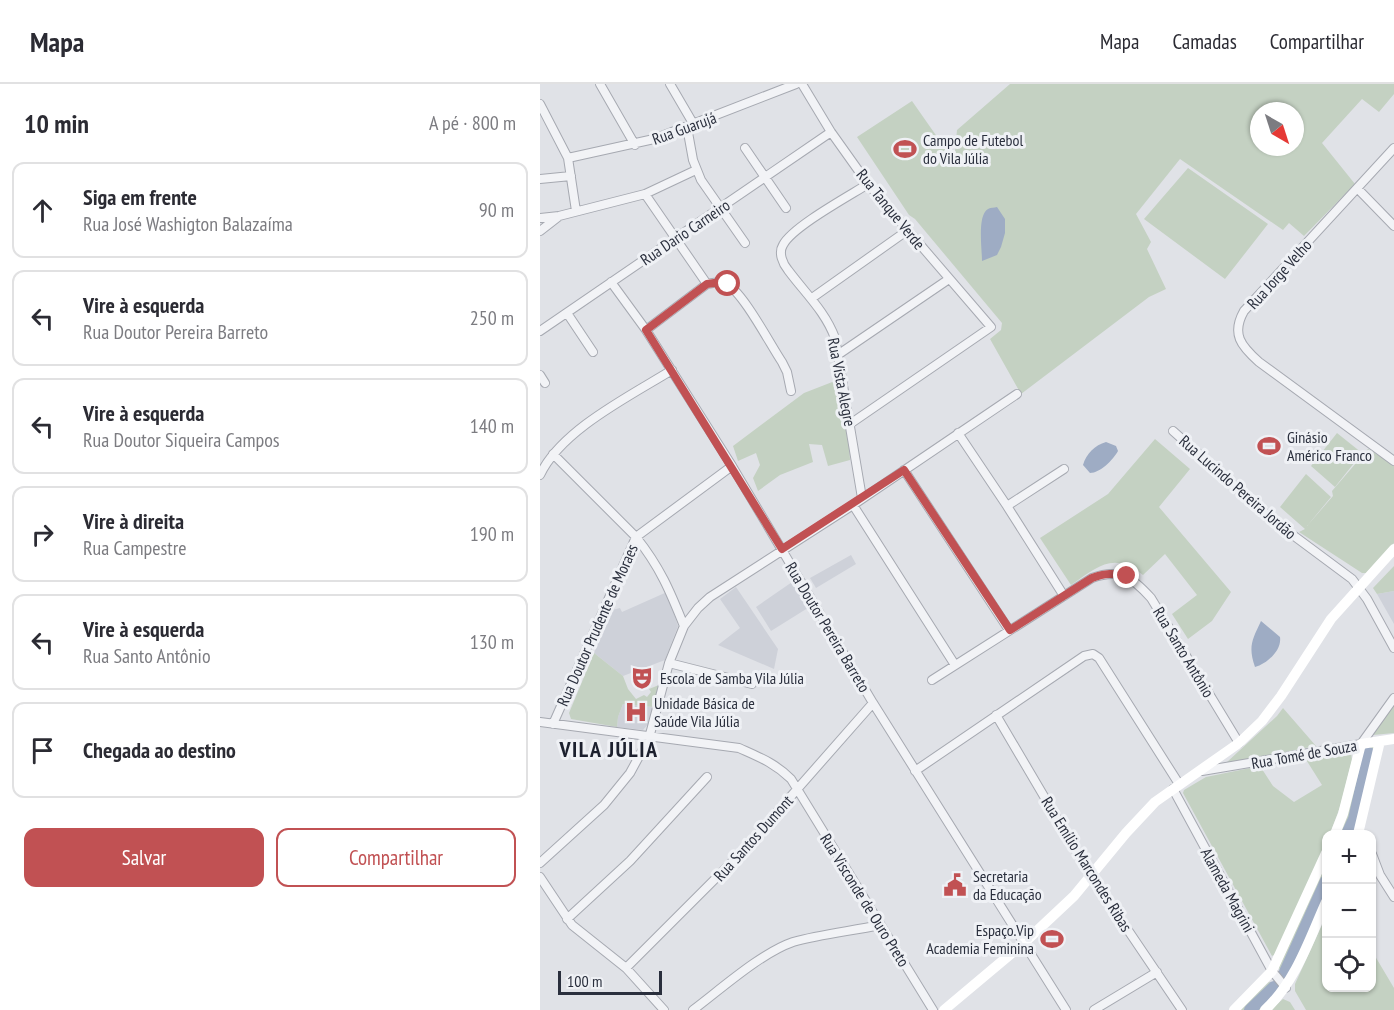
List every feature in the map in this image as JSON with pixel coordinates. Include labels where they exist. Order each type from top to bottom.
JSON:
[{"type":"main road","points":[[944,1010],[1074,896],[1143,814],[1176,786],[1199,771],[1213,766],[1239,743],[1272,709],[1322,632],[1394,549]]},
{"type":"main road","name":"Rua Tomé de Souza","points":[[1361,744],[1394,739]]},
{"type":"main road","points":[[1359,830],[1380,741]]},
{"type":"main road","points":[[1337,830],[1361,744]]},
{"type":"main road","points":[[1234,1010],[1272,971],[1322,863]]},
{"type":"main road","points":[[1265,1010],[1286,988],[1322,911]]},
{"type":"street","points":[[600,84],[635,145]]},
{"type":"street","points":[[670,84],[690,126],[696,170],[745,243]]},
{"type":"street","name":"Rua Guarujá","points":[[568,158],[635,145],[796,84]]},
{"type":"street","name":"Rua Tanque Verde","points":[[802,84],[831,132],[868,184],[991,327],[850,424]]},
{"type":"street","points":[[540,104],[544,118],[568,158],[576,211]]},
{"type":"street","name":"Rua Dario Carneiro","points":[[541,329],[831,132]]},
{"type":"street","points":[[745,148],[786,208]]},
{"type":"street","name":"Rua Jorge Velho","points":[[1394,148],[1244,310],[1238,321],[1238,336],[1246,351],[1394,461]]},
{"type":"street","points":[[540,218],[559,216],[645,194],[696,170]]},
{"type":"street","points":[[540,179],[571,176]]},
{"type":"street","name":"Rua Vista Alegre","points":[[862,498],[838,354],[831,327],[812,298],[787,269],[781,254],[782,246],[797,230],[868,184]]},
{"type":"street","points":[[1358,188],[1394,226]]},
{"type":"street","points":[[645,194],[707,284]]},
{"type":"street","points":[[540,231],[559,216]]},
{"type":"street","points":[[812,298],[908,231]]},
{"type":"street","points":[[838,354],[949,279]]},
{"type":"street","name":"Rua Doutor Pereira Barreto","points":[[611,282],[672,370],[873,703],[1066,1010]]},
{"type":"street","points":[[646,330],[707,284],[721,282],[728,284],[742,298],[782,362],[787,372],[790,391]]},
{"type":"street","points":[[567,313],[593,352]]},
{"type":"street","points":[[540,475],[553,454],[567,439],[672,370]]},
{"type":"street","points":[[540,375],[546,383]]},
{"type":"street","points":[[540,863],[604,805],[630,773],[649,738],[669,663],[684,626],[698,608],[710,597],[853,505],[1017,394]]},
{"type":"street","name":"Rua Lucindo Pereira Jordão","points":[[1173,431],[1274,522],[1360,587]]},
{"type":"street","points":[[958,433],[1008,506],[1064,596]]},
{"type":"street","points":[[553,454],[636,537],[663,576],[684,626]]},
{"type":"street","name":"Rua Doutor Prudente de Moraes","points":[[554,724],[636,537],[732,466]]},
{"type":"street","points":[[1008,506],[1064,469]]},
{"type":"street","points":[[904,470],[1010,630]]},
{"type":"street","points":[[853,505],[955,665]]},
{"type":"street","name":"Rua Santo Antônio","points":[[932,680],[1092,578],[1102,574],[1116,573],[1127,576],[1151,598],[1239,743]]},
{"type":"street","points":[[1360,587],[1394,648]]},
{"type":"street","name":"Alameda Magrini","points":[[996,715],[1084,656],[1096,655],[1176,786],[1272,971],[1286,988]]},
{"type":"street","points":[[669,663],[752,684]]},
{"type":"street","points":[[1361,744],[1394,698]]},
{"type":"street","name":"Rua Santos Dumont","points":[[626,968],[712,884],[873,703]]},
{"type":"street","points":[[915,771],[996,715]]},
{"type":"street","name":"Rua Emílio Marcondes Ribas","points":[[996,715],[1092,876],[1182,1010]]},
{"type":"street","name":"Rua Visconde de Ouro Preto","points":[[540,722],[739,748],[779,767],[791,779],[933,1010]]},
{"type":"street","name":"Rua Tomé de Souza","points":[[1213,766],[1361,744]]},
{"type":"street","points":[[567,919],[630,861],[707,777]]},
{"type":"street","points":[[1362,823],[1365,830]]},
{"type":"street","points":[[1376,863],[1394,897]]},
{"type":"street","points":[[540,877],[567,919],[583,935],[626,968],[664,1010]]},
{"type":"street","points":[[693,1010],[757,963],[793,942],[880,925]]},
{"type":"street","points":[[1094,1010],[1157,972]]},
{"type":"shaded area","points":[[851,555],[856,564],[816,588],[810,578]]},
{"type":"shaded area","points":[[795,580],[811,606],[771,631],[756,607]]},
{"type":"shaded area","points":[[736,587],[778,649],[774,669],[718,645],[740,628],[720,599]]},
{"type":"shaded area","points":[[1394,591],[1394,624],[1377,594]]},
{"type":"shaded area","points":[[667,592],[678,626],[665,660],[623,676],[594,653],[612,610],[620,608],[622,612]]},
{"type":"shaded area","name":"Unidade Básica de Saúde Vila Júlia","points":[[623,704],[653,707],[649,723],[643,730],[617,727]]},
{"type":"green space","points":[[1010,84],[1394,84],[1394,94],[1379,112],[1362,99],[1322,143],[1355,184],[1304,236],[1289,223],[1283,230],[1180,159],[1136,214],[1151,242],[1147,249],[1166,289],[1149,297],[1021,394],[990,339],[1001,330],[1002,323],[915,219],[909,215],[857,137],[912,101],[954,161],[957,130]]},
{"type":"green space","points":[[1188,168],[1268,224],[1225,279],[1144,219]]},
{"type":"green space","points":[[840,379],[848,422],[850,460],[828,466],[822,445],[809,444],[813,462],[780,475],[758,491],[753,478],[760,465],[756,453],[738,461],[733,446],[804,393]]},
{"type":"green space","points":[[1337,433],[1362,453],[1335,487],[1311,466]]},
{"type":"green space","points":[[1155,439],[1190,469],[1159,507],[1231,592],[1212,621],[1188,639],[1172,614],[1197,595],[1165,554],[1143,575],[1123,564],[1106,564],[1089,572],[1071,585],[1040,538],[1108,494]]},
{"type":"green space","points":[[1368,449],[1394,465],[1394,543],[1366,573],[1362,573],[1299,532],[1305,529],[1280,507],[1306,474],[1331,497],[1307,526],[1333,496],[1332,491]]},
{"type":"green space","points":[[1394,566],[1394,591],[1377,594],[1373,588]]},
{"type":"green space","points":[[594,653],[623,676],[628,689],[636,699],[644,695],[647,697],[651,692],[649,689],[659,685],[653,707],[623,704],[617,727],[571,719],[569,713]]},
{"type":"green space","points":[[1394,704],[1394,733],[1373,735]]},
{"type":"green space","points":[[1283,708],[1316,746],[1226,763],[1277,716]]},
{"type":"green space","points":[[1373,746],[1375,748],[1355,830],[1339,830],[1362,750]]},
{"type":"green space","points":[[1347,751],[1351,753],[1352,760],[1331,830],[1322,830],[1322,852],[1276,954],[1272,956],[1183,793],[1184,790],[1206,777],[1260,766],[1273,786],[1294,802],[1322,785],[1305,758]]},
{"type":"green space","points":[[1322,870],[1322,905],[1291,972],[1285,977],[1280,973],[1279,967]]},
{"type":"green space","points":[[1322,925],[1322,992],[1376,992],[1376,958],[1394,988],[1394,1010],[1306,1010],[1295,991],[1295,984]]},
{"type":"green space","points":[[1269,982],[1275,983],[1280,990],[1259,1010],[1240,1010]]},
{"type":"green space","points":[[1283,999],[1290,1002],[1295,1010],[1270,1010]]},
{"type":"water","points":[[997,207],[1005,219],[1005,233],[997,255],[982,261],[982,218],[988,209]]},
{"type":"water","points":[[1106,442],[1116,446],[1118,451],[1106,465],[1090,473],[1083,465],[1086,457]]},
{"type":"water","points":[[1261,621],[1280,637],[1280,642],[1273,656],[1255,667],[1252,644]]},
{"type":"waterway","points":[[1349,830],[1354,819],[1369,753]]},
{"type":"waterway","points":[[1285,972],[1325,884]]},
{"type":"waterway","points":[[1250,1010],[1274,987]]},
{"type":"place","name":"Campo de Futebol do Vila Júlia","points":[[905,149]]},
{"type":"place","name":"Ginásio Américo Franco","points":[[1269,446]]},
{"type":"place","name":"Escola de Samba Vila Júlia","points":[[642,678]]},
{"type":"place","name":"Unidade Básica de Saúde Vila Júlia","points":[[636,712]]},
{"type":"place","name":"Secretaria da Educação","points":[[955,885]]},
{"type":"place","name":"Espaço.Vip Academia Feminina","points":[[1052,939]]},
{"type":"district","name":"VILA JÚLIA","points":[[609,749]]},
{"type":"route","points":[[728,284],[721,282],[707,284],[646,330],[782,549],[904,470],[1010,630],[1092,578],[1102,574],[1116,573],[1127,576]]}]
